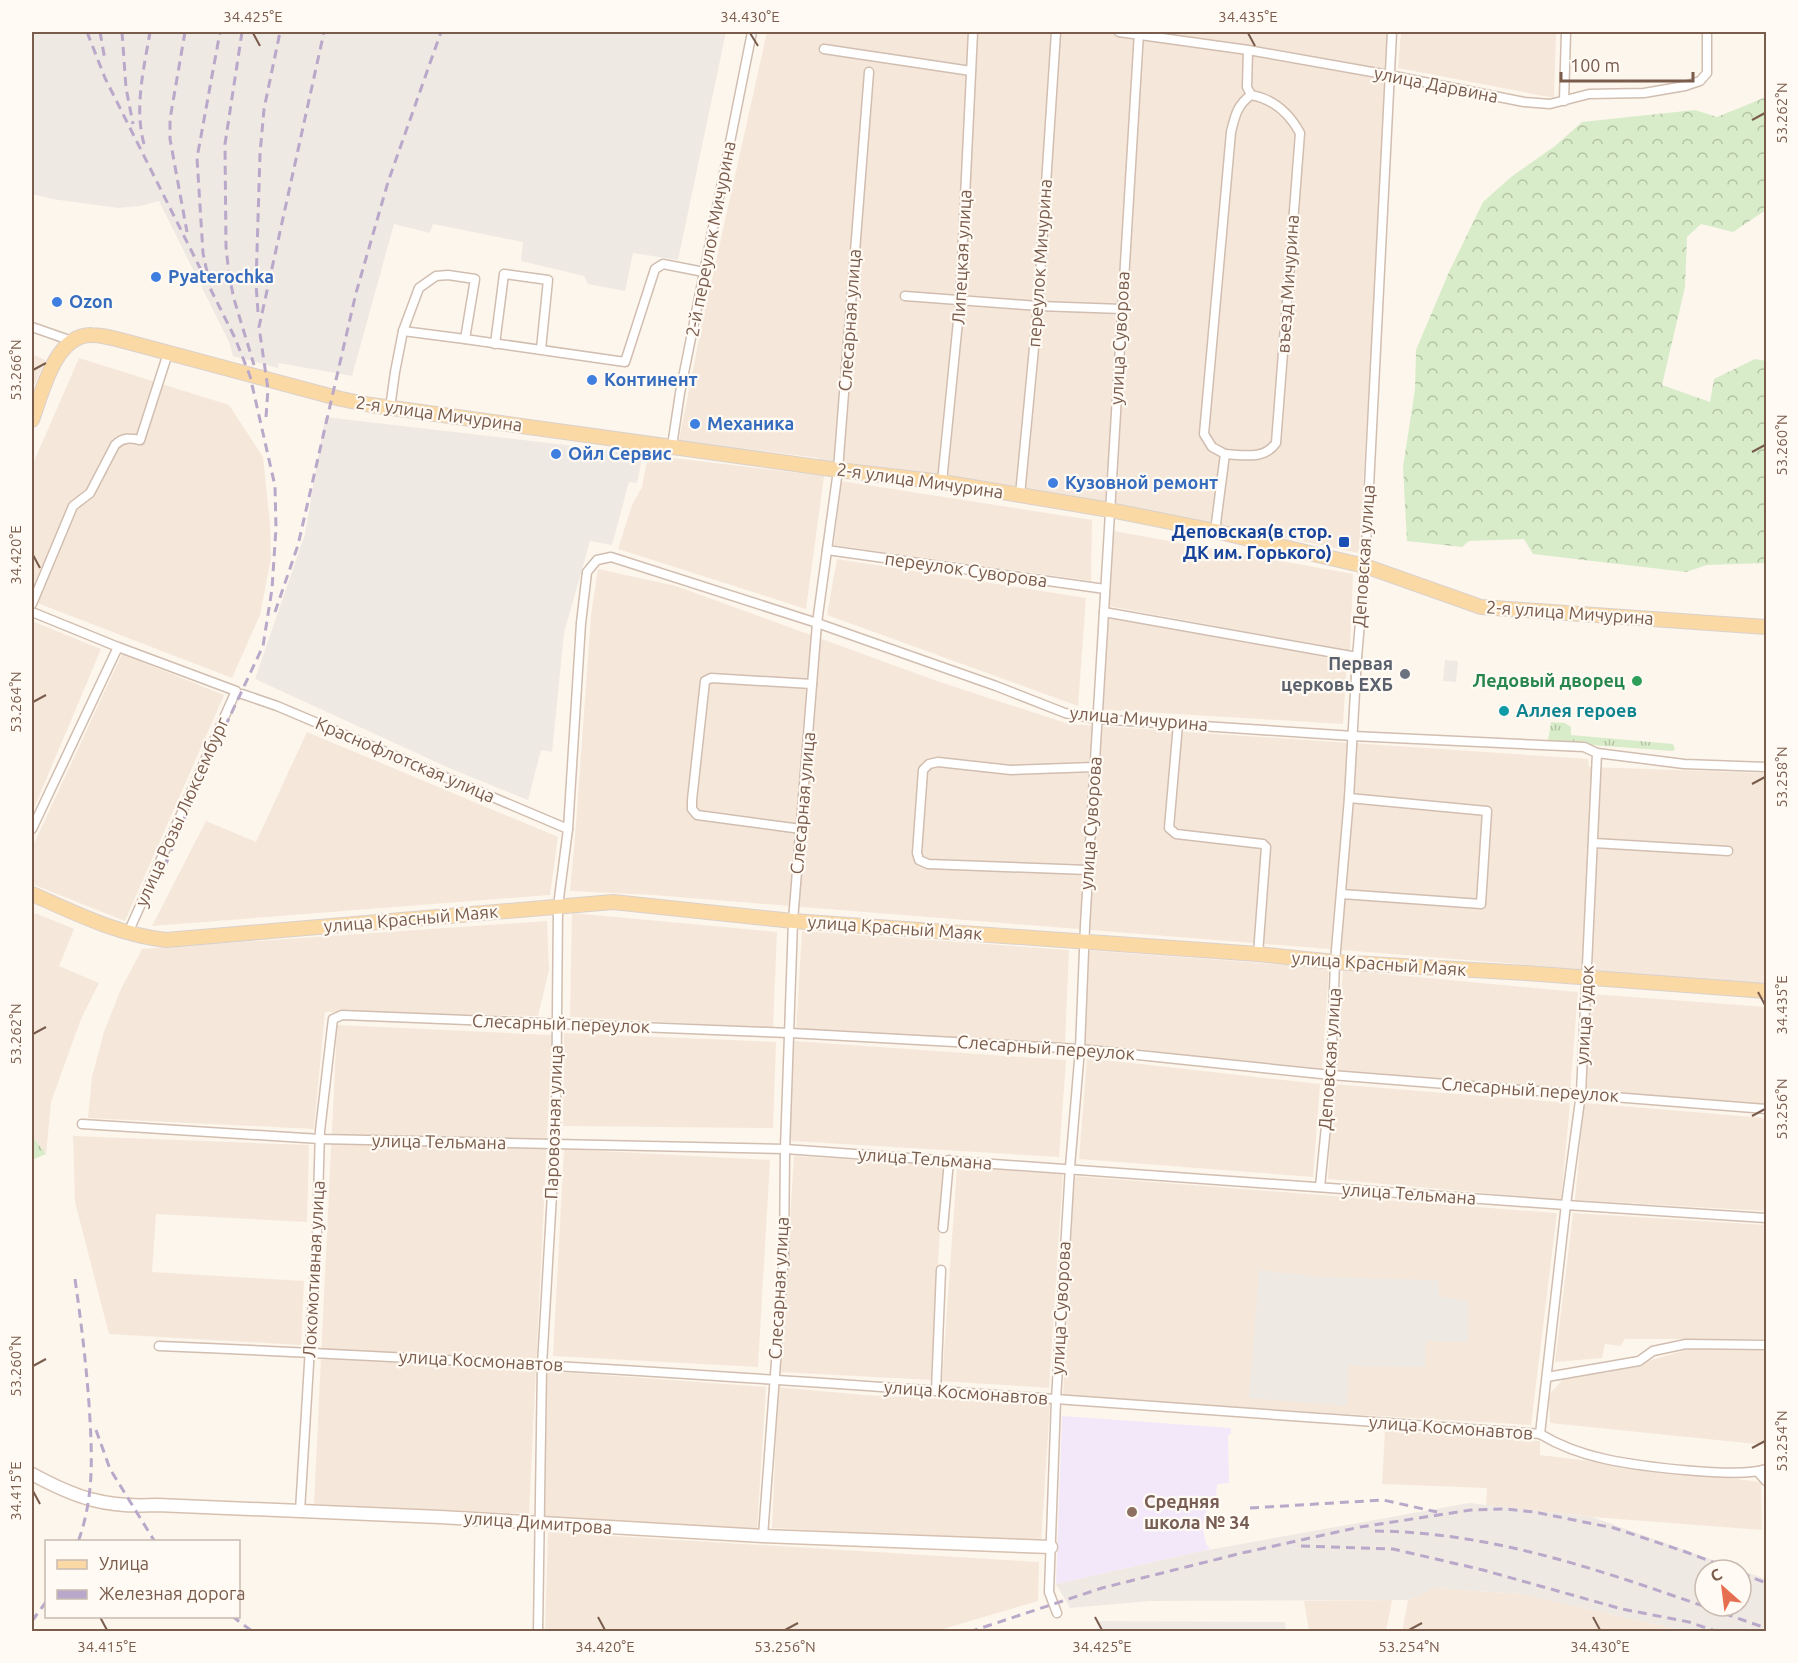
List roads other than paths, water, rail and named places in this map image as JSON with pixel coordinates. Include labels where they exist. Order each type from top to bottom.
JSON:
[{"type":"main road","name":"2-я улица Мичурина","points":[[72,341],[85,335],[98,335],[341,399],[390,408],[838,470],[942,482],[1110,510],[1215,531],[1365,566],[1481,607],[1767,627]]},
{"type":"main road","points":[[32,420],[56,357],[72,341]]},
{"type":"main road","name":"улица Красный Маяк","points":[[32,894],[128,933],[166,940],[614,902],[794,921],[1258,954],[1335,962],[1767,991]]},
{"type":"street","name":"2-й переулок Мичурина","points":[[672,447],[752,32]]},
{"type":"street","name":"Липецкая улица","points":[[942,482],[960,301],[973,32]]},
{"type":"street","name":"переулок Мичурина","points":[[1020,495],[1038,306],[1056,32]]},
{"type":"street","name":"улица Дарвина","points":[[1119,32],[1248,50],[1550,105],[1588,94],[1644,93],[1700,81],[1707,73],[1707,32]]},
{"type":"street","name":"Деповская улица","points":[[1320,1187],[1331,1075],[1335,962],[1342,894],[1365,566],[1392,32]]},
{"type":"street","points":[[1564,101],[1566,32]]},
{"type":"street","name":"улица Суворова","points":[[1058,1613],[1049,1592],[1056,1400],[1080,1049],[1088,870],[1139,33]]},
{"type":"street","points":[[824,49],[971,71]]},
{"type":"street","points":[[1215,531],[1225,454],[1212,447],[1204,434],[1231,132],[1235,114],[1241,102],[1251,95],[1247,87],[1248,50]]},
{"type":"street","name":"Слесарная улица","points":[[763,1536],[784,1254],[785,1149],[794,921],[817,623],[838,470],[869,72]]},
{"type":"street","name":"въезд Мичурина","points":[[1225,454],[1263,455],[1271,451],[1276,443],[1299,133],[1292,118],[1280,108],[1263,97],[1251,95]]},
{"type":"street","points":[[403,331],[625,362],[655,269],[663,264],[704,272]]},
{"type":"street","points":[[495,344],[504,274],[548,280],[541,350]]},
{"type":"street","points":[[390,408],[403,331],[419,288],[436,276],[448,275],[475,279],[465,339]]},
{"type":"street","points":[[904,296],[1038,306],[1122,309]]},
{"type":"street","points":[[32,327],[72,341]]},
{"type":"street","points":[[32,604],[73,506],[90,493],[114,445],[128,438],[141,440],[168,353]]},
{"type":"street","name":"переулок Суворова","points":[[827,550],[1105,588]]},
{"type":"street","name":"улица Мичурина","points":[[611,557],[817,623],[996,686],[1065,713],[1097,718],[1353,736],[1584,747],[1597,753]]},
{"type":"street","name":"Паровозная улица","points":[[538,1632],[542,1365],[555,1144],[558,906],[568,829],[586,572],[597,560],[611,557]]},
{"type":"street","name":"Краснофлотская улица","points":[[32,612],[118,647],[277,706],[568,829]]},
{"type":"street","points":[[1104,612],[1357,657]]},
{"type":"street","points":[[32,829],[118,647]]},
{"type":"street","points":[[801,829],[697,815],[692,809],[692,800],[705,681],[711,678],[812,684]]},
{"type":"street","name":"улица Розы Люксембург","points":[[128,933],[239,692]]},
{"type":"street","points":[[1178,724],[1169,828],[1176,834],[1263,844],[1266,847],[1258,954]]},
{"type":"street","points":[[1597,753],[1684,764],[1767,767]]},
{"type":"street","name":"улица Гудок","points":[[1540,1434],[1581,1093],[1597,753]]},
{"type":"street","points":[[1088,870],[927,864],[919,860],[916,853],[923,770],[929,764],[938,762],[1011,770],[1094,767]]},
{"type":"street","points":[[1342,894],[1481,904],[1487,812],[1349,798]]},
{"type":"street","points":[[1594,843],[1728,851]]},
{"type":"street","name":"Слесарный переулок","points":[[332,1027],[333,1019],[342,1015],[790,1033],[1080,1049],[1331,1075],[1767,1109]]},
{"type":"street","name":"Локомотивная улица","points":[[300,1511],[317,1233],[320,1139],[332,1027]]},
{"type":"street","name":"улица Тельмана","points":[[81,1124],[320,1139],[785,1149],[1767,1218]]},
{"type":"street","points":[[943,1228],[949,1160]]},
{"type":"street","points":[[936,1391],[941,1270]]},
{"type":"street","points":[[1547,1377],[1639,1361],[1653,1351],[1686,1344],[1767,1345]]},
{"type":"street","name":"улица Космонавтов","points":[[159,1346],[310,1352],[774,1379],[1540,1434],[1560,1446],[1605,1459],[1676,1469],[1727,1472],[1762,1470]]},
{"type":"street","points":[[1762,1470],[1767,1481]]},
{"type":"street","name":"улица Димитрова","points":[[32,1474],[77,1496],[109,1504],[132,1506],[300,1511],[763,1536],[1052,1547]]},
{"type":"railway","points":[[87,32],[105,78],[235,338],[250,376],[275,486],[276,528],[272,589],[263,646],[199,782],[159,881]]},
{"type":"railway","points":[[100,32],[105,60]]},
{"type":"railway","points":[[122,32],[126,88],[133,124]]},
{"type":"railway","points":[[144,144],[140,102],[150,32]]},
{"type":"railway","points":[[185,32],[170,119],[170,139],[187,232]]},
{"type":"railway","points":[[207,272],[203,253],[197,158],[220,32]]},
{"type":"railway","points":[[242,32],[225,144],[226,247],[234,299],[254,365]]},
{"type":"railway","points":[[258,312],[256,284],[260,154],[264,109],[280,32]]},
{"type":"railway","points":[[266,417],[268,389],[259,327],[324,32]]},
{"type":"railway","points":[[275,612],[298,545],[356,293],[388,182],[441,32]]},
{"type":"railway","points":[[75,1279],[86,1373],[91,1456],[90,1491],[79,1540]]},
{"type":"railway","points":[[96,1430],[110,1469],[154,1540]]},
{"type":"railway","points":[[1250,1508],[1383,1500],[1437,1512]]},
{"type":"railway","points":[[969,1632],[1102,1588],[1242,1553],[1360,1527],[1471,1510],[1506,1509],[1534,1512],[1614,1528],[1702,1558]]},
{"type":"railway","points":[[1375,1531],[1426,1534],[1525,1551],[1623,1579],[1766,1628]]},
{"type":"railway","points":[[1301,1546],[1393,1549],[1483,1570],[1622,1609],[1689,1622],[1718,1632]]},
{"type":"railway","points":[[1753,1578],[1766,1583]]},
{"type":"railway","points":[[32,1621],[45,1603]]},
{"type":"railway","points":[[235,1618],[253,1632]]},
{"type":"place","name":"Pyaterochka","points":[[156,277]]},
{"type":"place","name":"Ozon","points":[[57,302]]},
{"type":"place","name":"Континент","points":[[592,380]]},
{"type":"place","name":"Механика","points":[[695,424]]},
{"type":"place","name":"Ойл Сервис","points":[[556,454]]},
{"type":"place","name":"Кузовной ремонт","points":[[1053,483]]},
{"type":"place","name":"Деповская(в стор. ДК им. Горького)","points":[[1344,542]]},
{"type":"place","name":"Первая церковь ЕХБ","points":[[1405,674]]},
{"type":"place","name":"Ледовый дворец","points":[[1637,681]]},
{"type":"place","name":"Аллея героев","points":[[1504,711]]},
{"type":"place","name":"Средняя школа № 34","points":[[1132,1512]]}]
